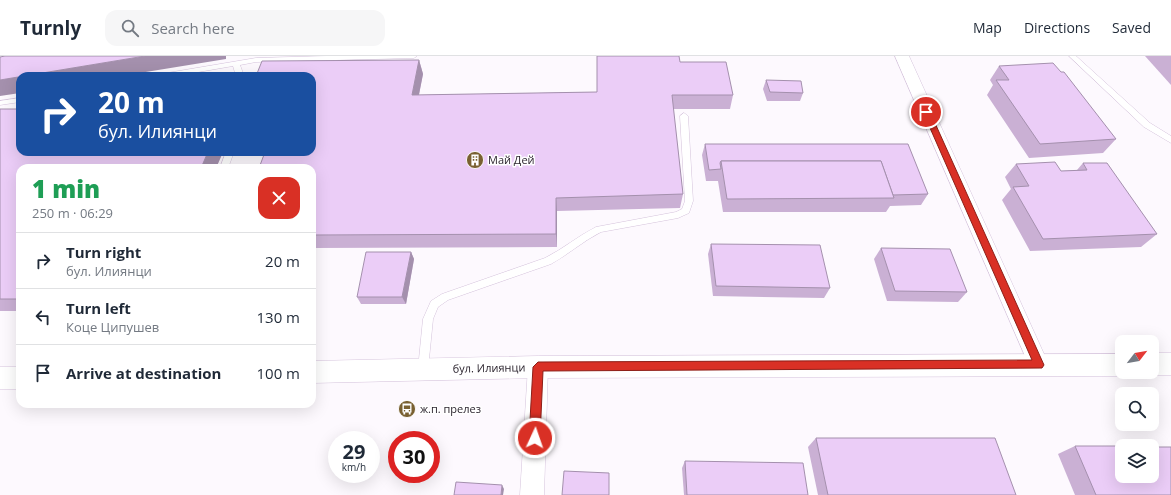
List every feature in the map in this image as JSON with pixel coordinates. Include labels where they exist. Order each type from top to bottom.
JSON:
[{"type":"street","points":[[902,56],[1039,365]]},
{"type":"street","name":"бул. Илиянци","points":[[316,372],[538,367],[1115,364]]},
{"type":"street","points":[[1159,364],[1171,364]]},
{"type":"street","points":[[532,495],[538,367]]},
{"type":"street","points":[[0,378],[16,378]]},
{"type":"lane","points":[[184,72],[256,60],[414,56]]},
{"type":"lane","points":[[1072,56],[1147,126],[1171,140]]},
{"type":"lane","points":[[236,63],[239,72]]},
{"type":"lane","points":[[0,103],[16,101]]},
{"type":"lane","points":[[423,369],[428,319],[434,304],[444,297],[548,261],[563,254],[587,235],[599,229],[678,215],[686,211],[689,201],[684,116]]},
{"type":"building","points":[[145,56],[48,72],[16,72],[16,77],[0,80],[0,57]]},
{"type":"building","name":"Май Дей","points":[[597,56],[679,56],[680,62],[726,62],[733,95],[672,95],[683,194],[556,198],[556,234],[316,235],[316,164],[260,164],[264,156],[316,156],[316,72],[258,72],[262,61],[419,60],[412,95],[597,92]]},
{"type":"building","points":[[1053,63],[1061,72],[1064,72],[1116,139],[1040,144],[996,80],[1009,80],[999,66]]},
{"type":"building","points":[[766,80],[801,81],[803,93],[770,92]]},
{"type":"building","points":[[0,109],[16,109],[16,156],[206,156],[203,164],[16,164],[16,299],[0,299]]},
{"type":"building","points":[[705,144],[908,144],[928,194],[893,195],[881,161],[721,161],[721,169],[709,170]]},
{"type":"building","points":[[721,161],[881,161],[894,198],[727,199]]},
{"type":"building","points":[[1055,162],[1061,171],[1087,170],[1083,163],[1107,163],[1157,234],[1043,239],[1013,187],[1029,186],[1016,164]]},
{"type":"building","points":[[711,244],[820,245],[830,288],[716,286]]},
{"type":"building","points":[[881,248],[950,249],[967,292],[895,291]]},
{"type":"building","points":[[366,252],[411,252],[402,297],[357,297]]},
{"type":"building","points":[[816,438],[995,438],[1016,495],[828,495]]},
{"type":"building","points":[[1075,446],[1115,446],[1115,483],[1159,483],[1159,447],[1171,447],[1171,495],[1096,495]]},
{"type":"building","points":[[685,461],[803,463],[808,495],[687,495]]},
{"type":"building","points":[[564,471],[609,473],[609,495],[562,495]]},
{"type":"building","points":[[456,482],[502,485],[501,495],[454,495]]},
{"type":"place","name":"Май Дей","points":[[475,160]]},
{"type":"place","name":"ж.п. прелез","points":[[407,409]]},
{"type":"route","points":[[535,438],[538,367],[1039,365],[926,112]]}]
